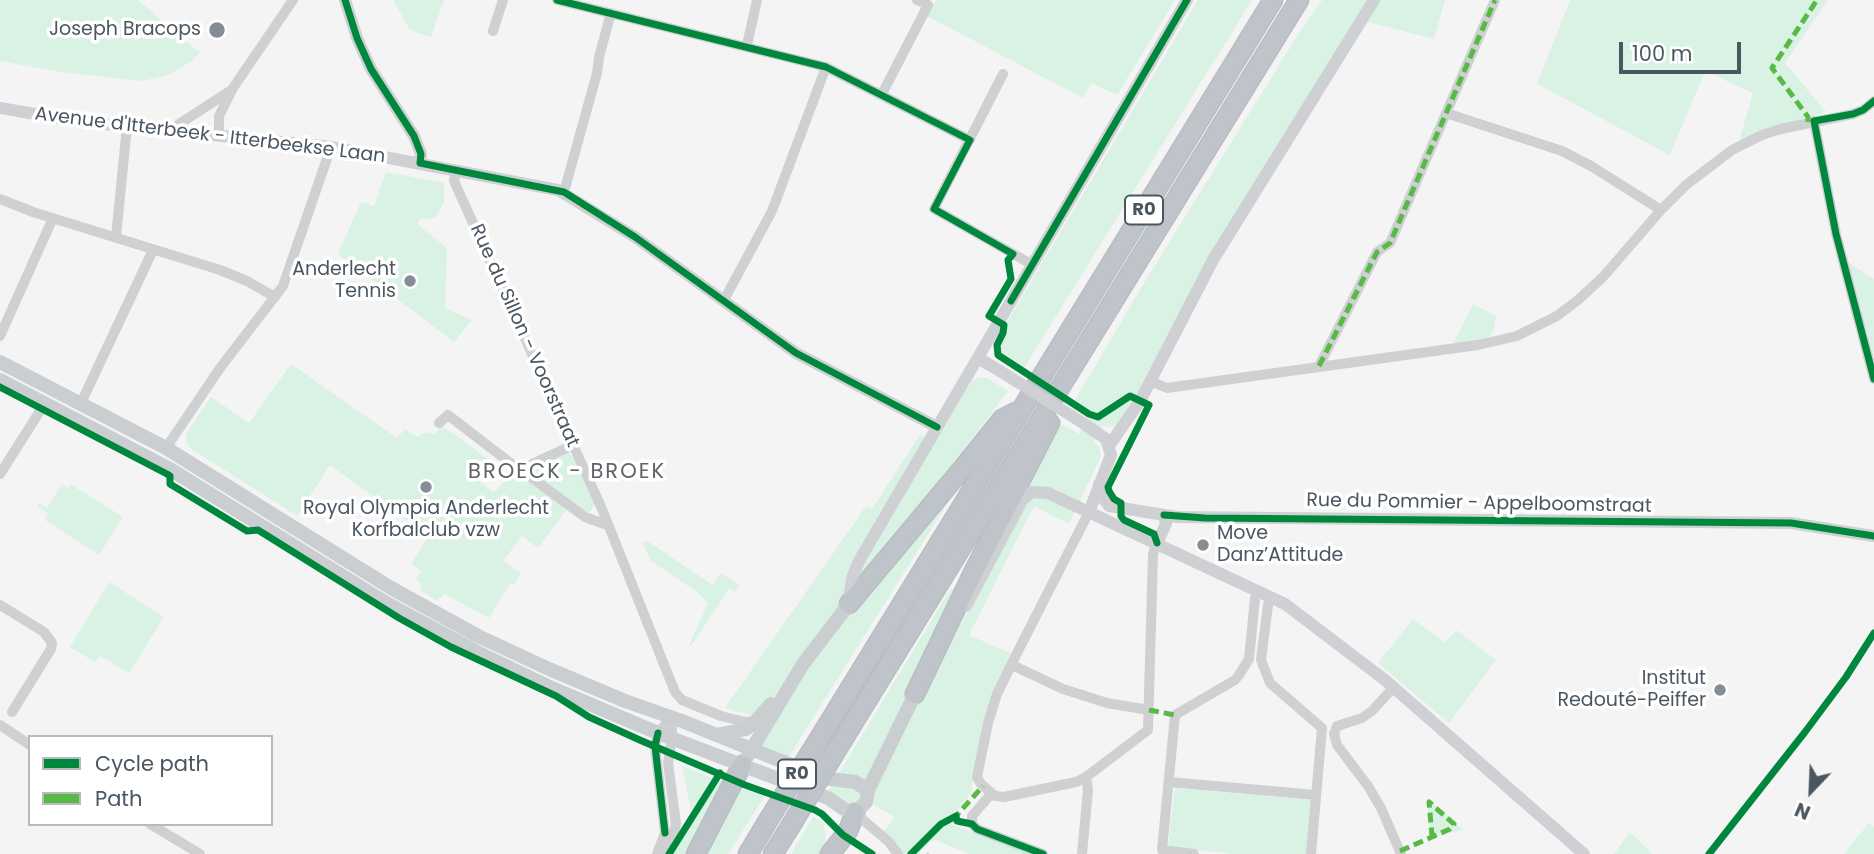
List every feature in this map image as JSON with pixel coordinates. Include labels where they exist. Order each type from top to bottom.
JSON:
[{"type":"highway","name":"R0","points":[[748,854],[1273,0]]},
{"type":"highway","name":"R0","points":[[773,854],[1299,0]]},
{"type":"highway","points":[[915,694],[974,570],[1048,428],[1082,352]]},
{"type":"highway","points":[[849,604],[1002,419],[1022,408]]},
{"type":"highway","points":[[695,854],[747,758]]},
{"type":"highway","points":[[830,854],[848,831],[855,813]]},
{"type":"main road","points":[[0,362],[166,448],[426,608],[490,642],[590,687],[715,735],[747,758],[855,813],[866,802],[868,790],[915,694]]},
{"type":"main road","points":[[0,380],[170,469],[386,603],[469,649],[542,684],[672,738],[830,779],[855,782],[868,790]]},
{"type":"main road","points":[[68,415],[85,417],[154,450],[161,451],[166,448]]},
{"type":"main road","points":[[747,758],[822,637],[849,604]]},
{"type":"main road","points":[[715,735],[746,729],[786,692]]},
{"type":"street","points":[[219,135],[219,116],[233,88],[293,0]]},
{"type":"street","points":[[345,0],[357,38],[371,69],[414,136],[421,154],[420,163]]},
{"type":"street","points":[[493,31],[503,0]]},
{"type":"street","points":[[557,0],[825,66],[970,140]]},
{"type":"street","points":[[747,45],[757,0]]},
{"type":"street","points":[[882,94],[929,3],[917,0]]},
{"type":"street","points":[[849,604],[852,578],[859,561],[1188,0]]},
{"type":"street","points":[[1164,515],[1166,524],[1153,554],[1147,732],[1086,777],[1041,791],[1004,797],[991,794],[978,780],[980,756],[994,704],[1089,512],[1109,463],[1110,446],[1132,414],[1213,260],[1374,0]]},
{"type":"street","points":[[1319,366],[1377,252],[1391,243],[1495,0]]},
{"type":"street","points":[[564,192],[611,13]]},
{"type":"street","points":[[724,300],[772,211],[825,66]]},
{"type":"street","points":[[1003,74],[934,209],[1033,265]]},
{"type":"street","points":[[178,130],[179,124],[233,88]]},
{"type":"street","points":[[1150,381],[1167,388],[1478,345],[1517,337],[1557,316],[1603,277],[1661,209],[1686,185],[1732,150],[1762,135],[1853,114],[1874,101]]},
{"type":"street","name":"Avenue d'Itterbeek - Itterbeekse Laan","points":[[0,108],[74,121],[331,146],[564,192],[635,237],[796,353],[937,427]]},
{"type":"street","points":[[1446,113],[1562,151],[1661,209]]},
{"type":"street","points":[[1814,121],[1836,234],[1874,379]]},
{"type":"street","points":[[116,237],[127,126]]},
{"type":"street","points":[[166,448],[220,368],[283,286],[331,146]]},
{"type":"street","name":"Rue du Sillon - Voorstraat","points":[[456,170],[454,181],[573,445],[675,692],[682,700],[721,716],[745,723],[756,721]]},
{"type":"street","points":[[0,199],[220,270],[275,297]]},
{"type":"street","points":[[0,336],[53,218]]},
{"type":"street","points":[[81,403],[153,250]]},
{"type":"street","points":[[978,358],[1097,432],[1110,446]]},
{"type":"street","points":[[0,474],[45,403]]},
{"type":"street","points":[[439,423],[448,415],[513,466],[527,470],[531,478],[585,517],[607,525]]},
{"type":"street","points":[[527,470],[532,464],[573,445]]},
{"type":"street","name":"Rue du Pommier - Appelboomstraat","points":[[1099,484],[1100,494],[1110,506],[1164,515],[1205,518],[1791,523],[1874,536]]},
{"type":"street","points":[[915,694],[932,673],[1026,496],[1032,492],[1042,492],[1258,590],[1323,631],[1394,688],[1579,852]]},
{"type":"street","points":[[312,557],[316,551],[327,548]]},
{"type":"street","points":[[1190,854],[1162,850],[1175,715],[1234,680],[1249,659],[1258,590]]},
{"type":"street","points":[[1272,597],[1268,605],[1261,660],[1270,683],[1322,728],[1311,854]]},
{"type":"street","points":[[0,605],[44,632],[52,643],[12,712]]},
{"type":"street","points":[[1012,665],[1063,689],[1107,704],[1149,710]]},
{"type":"street","points":[[1394,688],[1362,718],[1337,726],[1334,729],[1334,740],[1374,797],[1401,854]]},
{"type":"street","points":[[657,854],[665,834],[656,755],[658,733],[672,717]]},
{"type":"street","points":[[663,854],[677,824],[668,762],[672,717]]},
{"type":"street","points":[[1,728],[28,744]]},
{"type":"street","points":[[1082,854],[1088,790],[1086,777]]},
{"type":"street","points":[[1169,782],[1316,795]]},
{"type":"street","points":[[991,794],[972,816],[972,824],[977,829],[1043,854]]},
{"type":"street","points":[[855,813],[889,842],[898,854]]},
{"type":"street","points":[[153,826],[200,854]]},
{"type":"street","points":[[174,854],[180,843]]},
{"type":"green space","points":[[0,0],[138,0],[200,53],[168,75],[142,81],[60,72],[0,61]]},
{"type":"green space","points":[[393,0],[444,0],[431,37],[410,30]]},
{"type":"green space","points":[[936,0],[1175,0],[1117,95],[1091,83],[1083,98],[927,16]]},
{"type":"green space","points":[[1198,0],[1252,0],[1024,368],[1003,355],[999,346],[1006,333],[1006,324]]},
{"type":"green space","points":[[1322,0],[1445,0],[1434,39],[1357,19],[1173,324],[1123,420],[1114,427],[1102,426],[1094,441],[1101,456],[1069,524],[1034,506],[969,635],[1012,654],[983,722],[971,793],[953,814],[951,824],[1029,854],[970,854],[935,840],[918,854],[902,854],[884,831],[895,817],[872,804],[846,804],[827,793],[951,588],[956,591],[916,678],[930,684],[1024,504],[1023,489],[1062,424],[1079,434],[1092,411],[1075,400],[1147,278]]},
{"type":"green space","points":[[1570,0],[1828,0],[1785,63],[1826,112],[1739,141],[1753,93],[1705,71],[1670,155],[1537,84]]},
{"type":"green space","name":"Anderlecht Tennis","points":[[386,172],[444,183],[444,202],[436,217],[420,220],[417,224],[447,248],[445,308],[472,320],[454,342],[338,254],[361,202],[374,206]]},
{"type":"green space","points":[[1848,262],[1874,279],[1874,356]]},
{"type":"green space","points":[[1473,304],[1496,316],[1494,328],[1487,340],[1458,344],[1454,342]]},
{"type":"green space","points":[[291,364],[397,438],[405,429],[417,437],[425,432],[435,434],[441,425],[492,462],[478,480],[494,493],[514,470],[567,509],[538,548],[522,536],[503,561],[521,573],[514,585],[510,584],[489,618],[444,594],[437,601],[420,590],[423,585],[416,579],[421,571],[411,564],[429,536],[330,465],[297,516],[190,448],[185,436],[211,397],[249,423]]},
{"type":"green space","points":[[980,377],[987,378],[1008,391],[949,469],[962,480],[788,758],[765,751],[761,745],[765,701],[752,715],[725,708],[866,506],[872,509],[920,435],[936,441],[972,381]]},
{"type":"green space","points":[[567,452],[574,458],[595,504],[590,512],[585,512],[534,474],[536,467]]},
{"type":"green space","points":[[62,484],[68,488],[70,484],[123,517],[99,555],[45,520],[48,514],[37,506],[39,503],[47,508]]},
{"type":"green space","points":[[646,540],[713,585],[721,573],[739,585],[735,592],[729,589],[691,646],[708,603],[697,592],[650,560],[643,544]]},
{"type":"green space","points":[[109,582],[164,617],[129,673],[100,656],[93,661],[70,647]]},
{"type":"green space","points":[[1413,619],[1445,643],[1456,630],[1496,660],[1449,723],[1378,663]]},
{"type":"green space","points":[[682,766],[722,782],[685,854],[667,854],[692,815]]},
{"type":"green space","points":[[736,788],[766,794],[728,854],[702,854]]},
{"type":"green space","points":[[1175,788],[1312,800],[1307,854],[1235,854],[1168,847]]},
{"type":"green space","points":[[1430,800],[1463,830],[1431,837],[1427,802]]},
{"type":"green space","points":[[813,817],[822,822],[826,849],[823,854],[791,854]]},
{"type":"green space","points":[[1869,823],[1874,827],[1874,854],[1844,854]]},
{"type":"green space","points":[[1630,832],[1652,854],[1614,854]]},
{"type":"marked path","points":[[1319,366],[1377,252],[1390,243],[1495,0]]},
{"type":"marked path","points":[[1808,122],[1808,117],[1772,68],[1817,0]]},
{"type":"marked path","points":[[1149,710],[1175,715]]},
{"type":"marked path","points":[[957,821],[956,816],[983,786]]},
{"type":"marked path","points":[[1400,851],[1450,829],[1454,824],[1429,802],[1432,836]]},
{"type":"cycle path","points":[[345,0],[357,38],[371,69],[414,136],[421,154],[420,163],[564,192],[635,237],[796,353],[937,427]]},
{"type":"cycle path","points":[[557,0],[826,67],[970,140],[934,209],[1013,254],[1008,260],[1011,279],[989,316],[1004,325],[997,345],[998,355],[1089,414],[1098,417],[1130,396],[1149,405],[1108,487],[1114,499],[1121,503],[1121,516],[1124,520],[1154,534],[1157,543]]},
{"type":"cycle path","points":[[1011,301],[1187,0]]},
{"type":"cycle path","points":[[1874,101],[1853,114],[1814,121],[1836,234],[1874,379]]},
{"type":"cycle path","points":[[0,387],[167,474],[170,476],[170,484],[247,531],[258,530],[399,618],[451,647],[556,696],[589,717],[642,741],[745,785],[815,810],[843,835],[872,854]]},
{"type":"cycle path","points":[[1164,515],[1205,518],[1791,523],[1874,536]]},
{"type":"cycle path","points":[[1709,854],[1805,732],[1846,677],[1874,633]]},
{"type":"cycle path","points":[[658,733],[655,746],[665,833]]},
{"type":"cycle path","points":[[669,854],[720,773]]},
{"type":"cycle path","points":[[911,854],[941,824],[956,816],[957,821],[972,824],[977,829],[1043,854]]},
{"type":"place","name":"Joseph Bracops","points":[[217,30]]},
{"type":"place","name":"Anderlecht Tennis","points":[[410,281]]},
{"type":"place","name":"Royal Olympia Anderlecht Korfbalclub vzw","points":[[426,487]]},
{"type":"place","name":"Move Danz’Attitude","points":[[1203,545]]},
{"type":"place","name":"Institut Redouté-Peiffer","points":[[1720,690]]},
{"type":"district","name":"BROECK - BROEK","points":[[567,473]]}]
